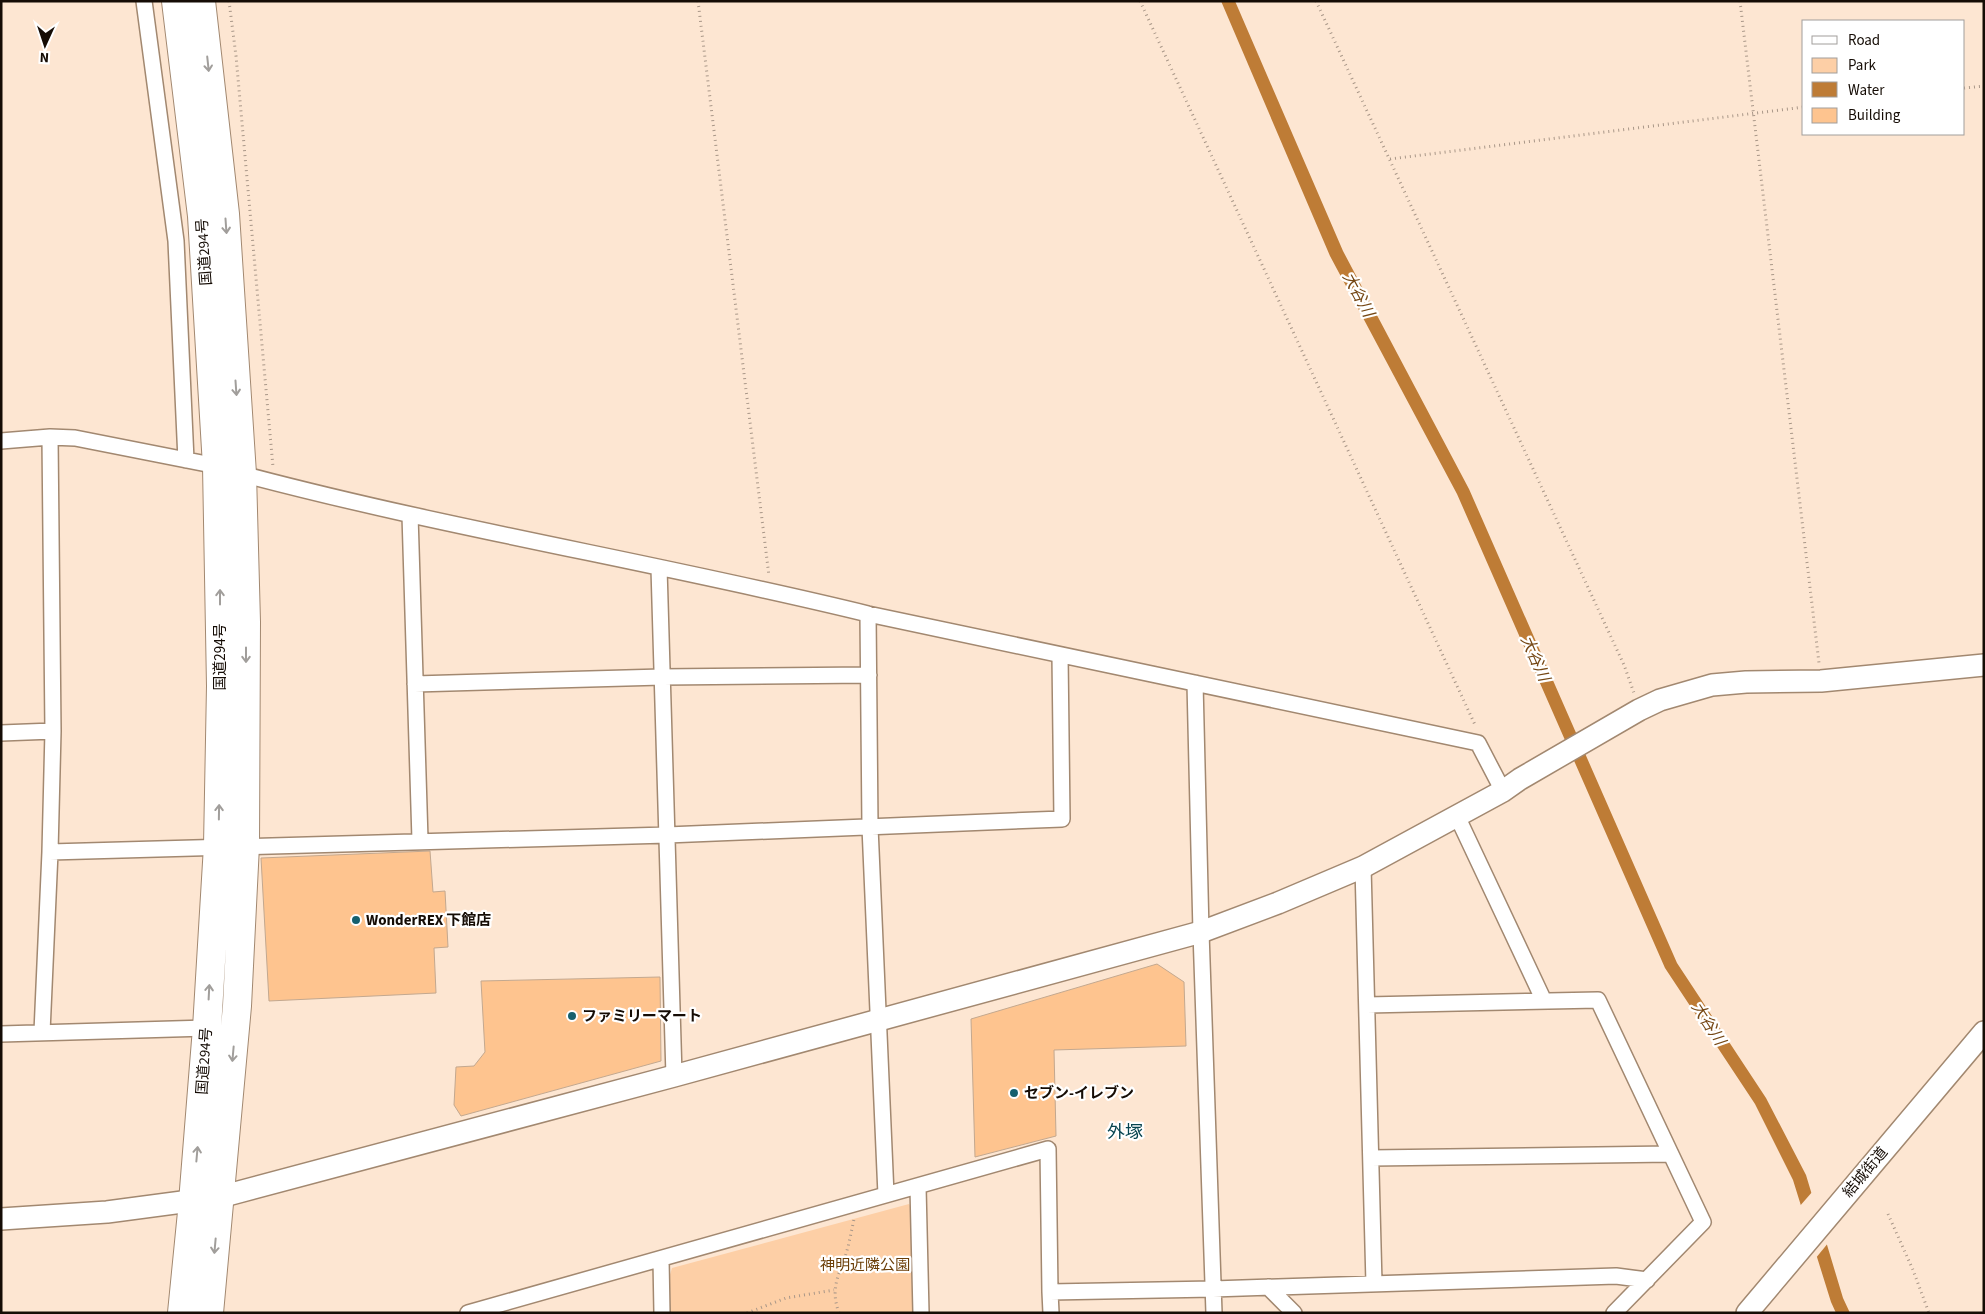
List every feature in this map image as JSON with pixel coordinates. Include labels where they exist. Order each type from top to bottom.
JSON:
[{"type":"highway","name":"国道294号","points":[[182,1313],[207,1028],[218,846],[221,686],[229,470],[225,214],[190,9]]},
{"type":"highway","name":"国道294号","points":[[209,1313],[237,1006],[245,845],[246,622],[229,470]]},
{"type":"street","points":[[144,1],[176,241],[186,460]]},
{"type":"street","points":[[42,1032],[53,731],[50,437]]},
{"type":"street","points":[[1,441],[50,437],[75,438],[186,460],[410,515],[771,590],[868,614],[1478,743],[1511,785]]},
{"type":"street","points":[[410,515],[420,840]]},
{"type":"street","points":[[658,568],[674,1076]]},
{"type":"street","points":[[868,614],[870,826],[880,1019],[886,1195]]},
{"type":"street","points":[[50,852],[667,834],[1062,819],[1060,655]]},
{"type":"street","points":[[1,1219],[107,1212],[220,1197],[674,1076],[1201,932],[1278,903],[1363,867],[1457,816],[1636,712],[1660,700],[1712,685],[1746,682],[1821,681],[1984,665]]},
{"type":"street","points":[[415,684],[662,677],[869,675]]},
{"type":"street","points":[[1196,683],[1201,932],[1214,1313]]},
{"type":"street","points":[[1,733],[53,731]]},
{"type":"street","points":[[1457,816],[1544,1001]]},
{"type":"street","points":[[1363,867],[1374,1284]]},
{"type":"street","points":[[1367,1006],[1598,1000],[1703,1222],[1614,1313]]},
{"type":"street","points":[[1,1034],[207,1028]]},
{"type":"street","name":"結城街道","points":[[1747,1313],[1984,1032]]},
{"type":"street","points":[[468,1313],[1048,1149],[1051,1313]]},
{"type":"street","points":[[1371,1158],[1671,1154]]},
{"type":"street","points":[[918,1187],[921,1313]]},
{"type":"street","points":[[661,1259],[662,1313]]},
{"type":"street","points":[[1050,1292],[1213,1289],[1616,1276],[1647,1280]]},
{"type":"street","points":[[1268,1287],[1294,1313]]},
{"type":"path","points":[[229,1],[236,56],[274,483]]},
{"type":"path","points":[[698,1],[771,590]]},
{"type":"path","points":[[1140,1],[1475,723],[1478,743]]},
{"type":"path","points":[[1316,1],[1624,665],[1636,712]]},
{"type":"path","points":[[1740,1],[1821,681]]},
{"type":"path","points":[[1965,88],[1984,86]]},
{"type":"path","points":[[1390,159],[1802,107]]},
{"type":"path","points":[[839,1313],[834,1290],[839,1269],[848,1248],[857,1203]]},
{"type":"path","points":[[1888,1214],[1913,1270],[1929,1313]]},
{"type":"path","points":[[747,1313],[786,1298],[834,1290]]},
{"type":"green space","name":"神明近隣公園","points":[[909,1204],[912,1209],[914,1313],[669,1313],[669,1278],[672,1268]]},
{"type":"water","name":"大谷川","points":[[1221,1],[1235,1],[1343,251],[1469,489],[1677,963],[1766,1098],[1806,1175],[1843,1298],[1850,1313],[1836,1313],[1831,1302],[1793,1180],[1755,1104],[1665,968],[1457,494],[1330,256]]},
{"type":"pier","points":[[1813,1191],[1829,1242],[1815,1259],[1799,1207]]},
{"type":"building","name":"WonderREX 下館店","points":[[430,851],[433,892],[445,891],[448,947],[434,948],[436,993],[269,1001],[261,858]]},
{"type":"building","name":"セブン-イレブン","points":[[1157,964],[1184,982],[1186,1046],[1054,1050],[1056,1136],[975,1157],[971,1019]]},
{"type":"building","name":"ファミリーマート","points":[[660,977],[661,1061],[461,1116],[454,1105],[456,1067],[474,1066],[485,1052],[481,981]]},
{"type":"place","name":"WonderREX 下館店","points":[[356,920]]},
{"type":"place","name":"ファミリーマート","points":[[572,1016]]},
{"type":"place","name":"セブン-イレブン","points":[[1014,1093]]},
{"type":"district","name":"外塚","points":[[1125,1132]]}]
